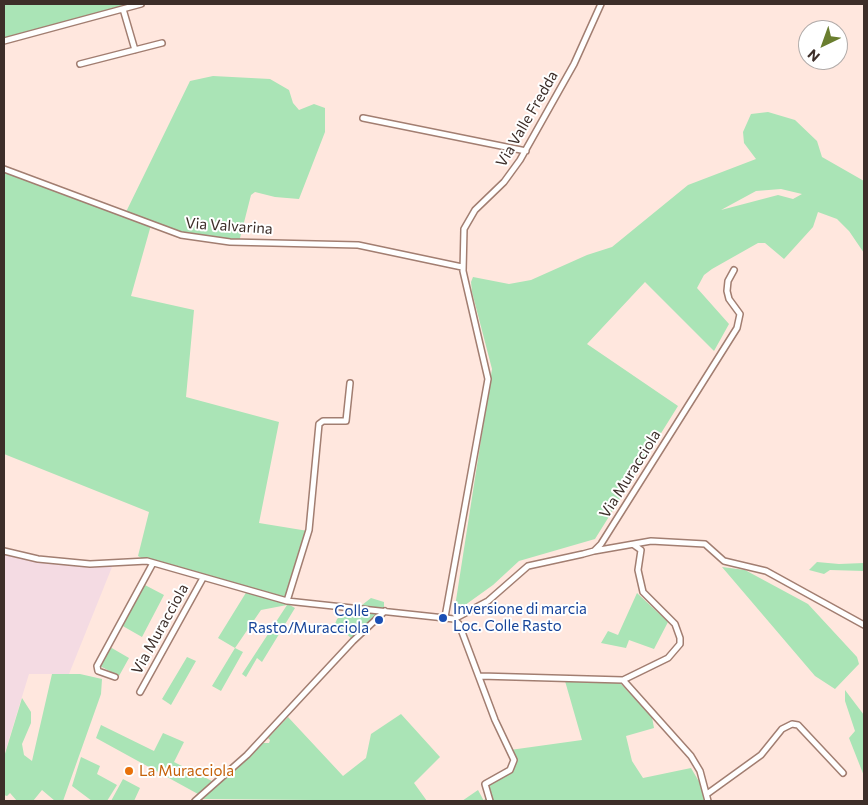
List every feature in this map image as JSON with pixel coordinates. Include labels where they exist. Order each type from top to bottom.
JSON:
[{"type":"street","points":[[4,41],[141,4]]},
{"type":"street","name":"Via Valle Fredda","points":[[445,617],[488,379],[462,267],[466,224],[479,206],[510,174],[526,150],[574,64],[601,4]]},
{"type":"street","points":[[123,9],[135,50]]},
{"type":"street","points":[[80,64],[162,43]]},
{"type":"street","points":[[364,118],[526,150]]},
{"type":"street","name":"Via Valvarina","points":[[4,169],[178,235],[230,242],[358,245],[445,265],[462,267]]},
{"type":"street","name":"Via Muracciola","points":[[594,550],[601,544],[737,328],[740,314],[729,299],[727,291],[728,281],[734,270]]},
{"type":"street","points":[[287,601],[309,530],[319,424],[323,421],[346,421],[350,382]]},
{"type":"street","points":[[490,801],[485,784],[510,770],[514,760],[496,720],[459,624],[454,619],[488,601],[528,566],[594,550],[651,541],[705,544],[724,561],[766,571],[864,625]]},
{"type":"street","points":[[480,676],[623,680],[668,658],[680,644],[680,638],[675,624],[643,592],[638,570],[641,550],[634,544]]},
{"type":"street","name":"Via Muracciola","points":[[4,551],[38,559],[90,564],[147,561],[287,601],[454,619]]},
{"type":"street","name":"Via Muracciola","points":[[115,677],[98,671],[97,666],[153,563]]},
{"type":"street","name":"Via Muracciola","points":[[140,692],[203,578]]},
{"type":"street","points":[[195,801],[248,755],[353,641],[385,612]]},
{"type":"street","points":[[623,680],[691,756],[700,771],[708,801]]},
{"type":"street","points":[[707,794],[761,755],[782,729],[792,724],[798,725],[843,773]]},
{"type":"shaded area","points":[[4,554],[35,561],[112,567],[69,674],[29,674],[5,752]]},
{"type":"green space","points":[[4,4],[141,4],[4,41]]},
{"type":"green space","points":[[213,76],[270,79],[289,90],[293,103],[299,110],[314,104],[325,108],[325,132],[299,199],[275,197],[255,192],[251,195],[239,242],[181,235],[151,225],[131,296],[194,310],[186,397],[279,422],[259,523],[308,531],[287,601],[288,604],[295,608],[262,662],[257,658],[246,677],[242,674],[287,605],[261,610],[235,648],[218,638],[247,591],[147,561],[138,556],[149,512],[4,454],[5,170],[125,214],[190,81]]},
{"type":"green space","points":[[768,112],[795,120],[817,141],[822,157],[864,181],[864,253],[849,231],[837,219],[818,212],[813,227],[784,259],[765,243],[758,243],[712,269],[704,275],[697,288],[729,324],[714,351],[645,282],[587,344],[678,406],[595,539],[519,561],[493,585],[454,613],[492,369],[472,292],[471,282],[473,277],[509,284],[531,280],[587,255],[612,247],[688,185],[756,159],[744,143],[743,132],[751,114]],"holes":[[[781,189],[802,194],[793,199],[778,195],[721,210],[756,191]]]},
{"type":"green space","points":[[817,562],[839,564],[864,563],[864,571],[830,570],[824,574],[809,570]]},
{"type":"green space","points":[[722,567],[745,570],[808,604],[857,657],[859,664],[835,689],[815,676]]},
{"type":"green space","points":[[143,584],[164,595],[142,637],[121,625]]},
{"type":"green space","points":[[637,593],[668,622],[654,649],[629,640],[626,648],[601,643],[608,631],[618,635]]},
{"type":"green space","points":[[371,598],[384,602],[384,610],[351,638],[335,624],[337,619],[348,608],[362,605]]},
{"type":"green space","points":[[110,647],[129,658],[119,676],[100,666]]},
{"type":"green space","points":[[235,648],[243,652],[221,691],[212,686]]},
{"type":"green space","points":[[187,657],[196,661],[171,705],[162,699]]},
{"type":"green space","points":[[52,674],[80,674],[102,679],[101,694],[63,801],[55,801],[42,790],[33,801],[17,801],[10,793],[7,796],[4,795],[4,757],[22,698],[31,712],[31,723],[22,744],[24,755],[32,761]]},
{"type":"green space","points":[[565,681],[620,683],[652,717],[654,728],[626,736],[632,761],[643,778],[691,768],[704,790],[706,801],[484,801],[492,780],[510,770],[514,762],[510,750],[582,740]]},
{"type":"green space","points":[[845,690],[864,715],[864,776],[849,738],[855,731],[845,701]]},
{"type":"green space","points":[[401,714],[440,757],[414,783],[427,801],[200,799],[262,743],[269,743],[270,740],[268,738],[288,717],[343,776],[366,758],[371,734]]},
{"type":"green space","points":[[101,725],[154,751],[163,733],[184,742],[174,762],[212,781],[198,794],[96,738]]},
{"type":"green space","points":[[81,757],[100,766],[97,774],[117,785],[107,801],[92,801],[72,786]]},
{"type":"green space","points":[[123,779],[140,788],[134,801],[111,801]]},
{"type":"green space","points":[[478,790],[484,801],[462,801]]},
{"type":"place","name":"Inversione di marcia Loc. Colle Rasto","points":[[443,618]]},
{"type":"place","name":"Colle Rasto/Muracciola","points":[[379,620]]},
{"type":"place","name":"La Muracciola","points":[[129,771]]}]
